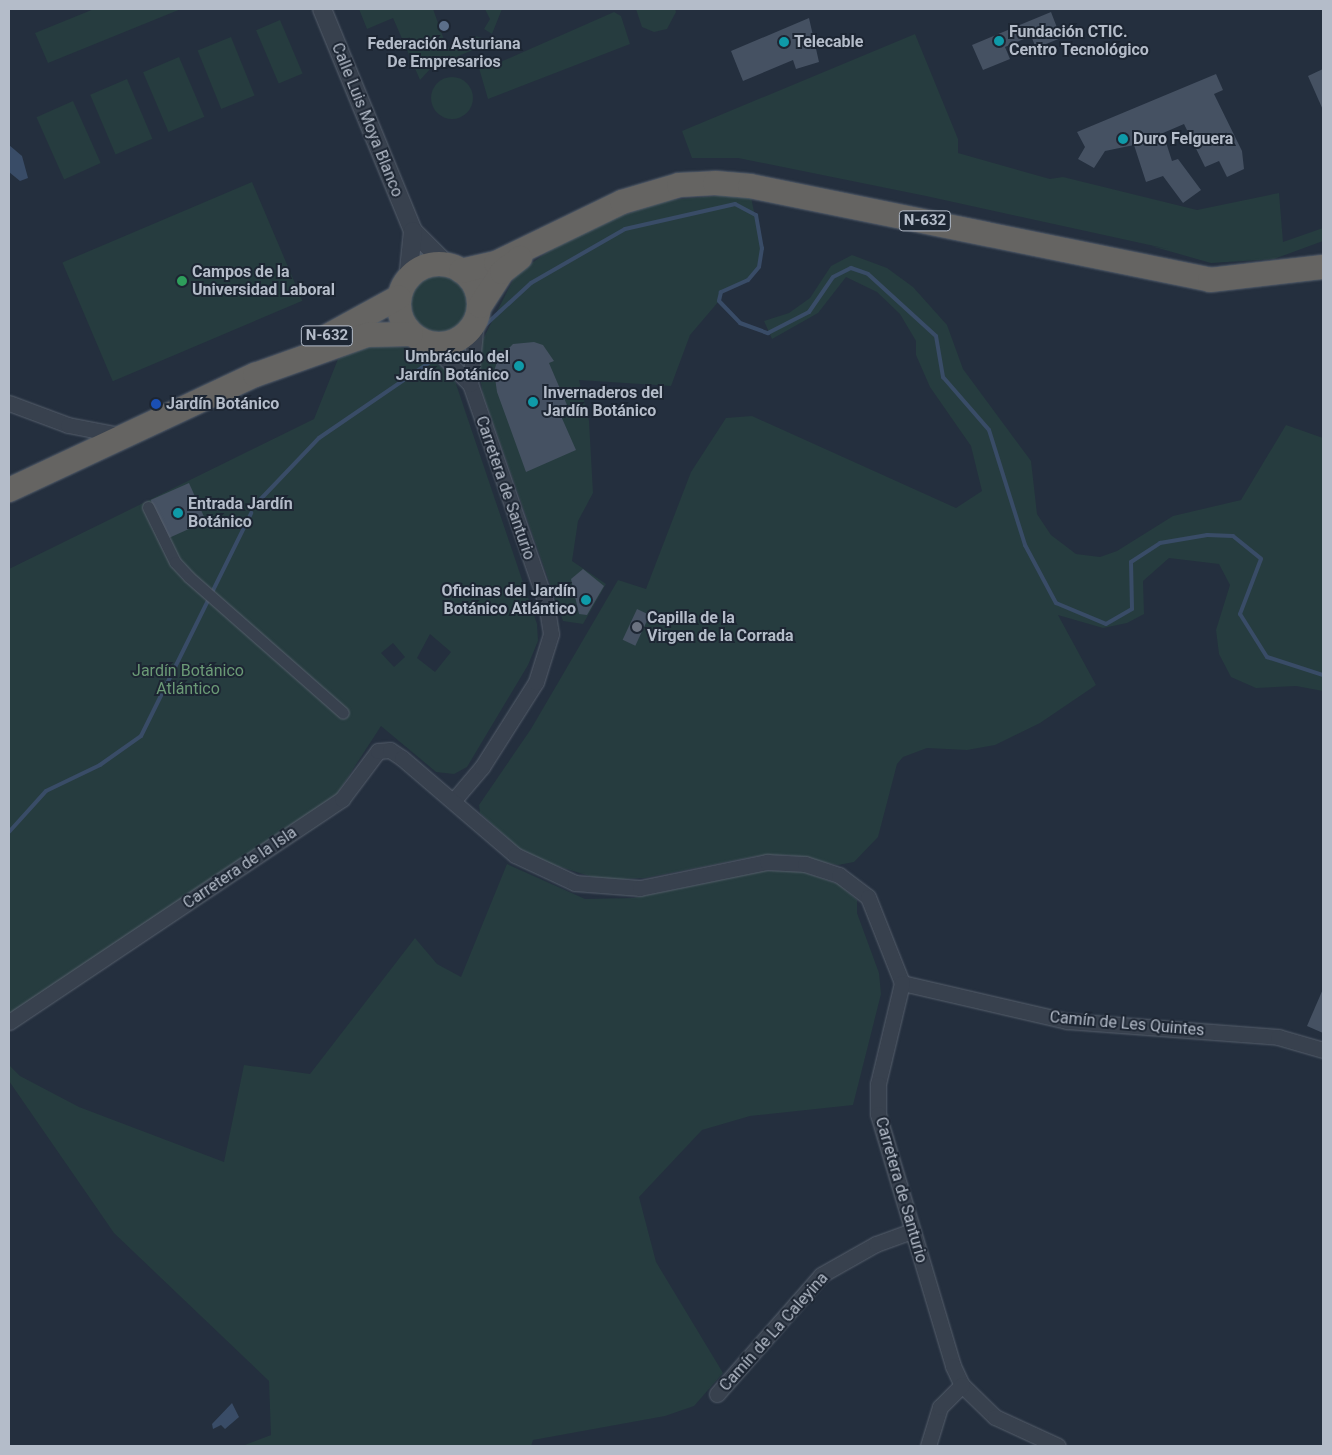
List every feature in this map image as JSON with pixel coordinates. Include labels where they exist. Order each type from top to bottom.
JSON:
[{"type":"highway","name":"N-632","points":[[455,268],[496,263],[622,202],[679,186],[715,183],[750,186],[1210,280],[1323,267]]},
{"type":"highway","name":"N-632","points":[[9,490],[256,375],[367,335],[456,341],[478,313],[502,272],[536,245]]},
{"type":"highway","points":[[421,338],[401,315],[404,288],[425,267],[455,268],[478,292],[478,313]]},
{"type":"highway","name":"N-632","points":[[256,375],[404,288]]},
{"type":"street","name":"Calle Luis Moya Blanco","points":[[322,9],[413,231],[455,268]]},
{"type":"street","name":"Calle Luis Moya Blanco","points":[[404,288],[413,231]]},
{"type":"street","name":"Carretera de Santurio","points":[[454,800],[482,767],[536,682],[551,634],[546,603],[470,384],[478,313]]},
{"type":"street","name":"Carretera de Santurio","points":[[421,338],[470,384]]},
{"type":"street","points":[[9,403],[68,425],[124,436]]},
{"type":"street","points":[[148,507],[175,562],[204,591],[344,712]]},
{"type":"street","name":"Carretera de la Isla","points":[[9,1022],[342,799],[378,751],[390,750],[454,800]]},
{"type":"street","points":[[454,800],[515,855],[575,883],[640,888],[767,862],[805,864],[839,875],[868,897],[902,983]]},
{"type":"street","name":"Carretera de Santurio","points":[[902,983],[878,1084],[878,1114],[912,1231],[962,1385],[995,1417],[1058,1446]]},
{"type":"street","name":"Camín de Les Quintes","points":[[902,983],[1067,1021],[1278,1037],[1323,1050]]},
{"type":"street","name":"Camín de La Caleyina","points":[[717,1394],[821,1276],[876,1244],[912,1231]]},
{"type":"street","points":[[928,1446],[940,1407],[962,1385]]},
{"type":"green space","points":[[94,9],[181,9],[48,63],[35,33]]},
{"type":"green space","points":[[359,9],[433,9],[447,48],[475,36],[486,39],[485,45],[432,67],[420,80],[393,18],[367,29]]},
{"type":"green space","points":[[485,9],[502,9],[492,34],[484,29],[490,19]]},
{"type":"green space","points":[[636,9],[675,9],[676,12],[667,29],[654,32],[642,27]]},
{"type":"green space","points":[[614,12],[621,16],[630,44],[488,99],[479,68],[486,64],[489,67]]},
{"type":"green space","points":[[280,20],[303,73],[279,84],[256,30]]},
{"type":"green space","points":[[915,34],[958,139],[958,153],[1050,179],[1063,177],[1197,210],[1279,193],[1283,242],[1323,228],[1323,241],[1274,259],[1211,263],[1151,246],[1168,249],[926,196],[738,158],[692,158],[682,131]]},
{"type":"green space","points":[[231,37],[255,95],[221,109],[198,50]]},
{"type":"green space","points":[[179,57],[204,117],[168,132],[143,72]]},
{"type":"green space","points":[[448,77],[456,77],[467,83],[473,98],[467,113],[456,119],[448,119],[437,113],[431,102],[431,94],[437,83]]},
{"type":"green space","points":[[127,79],[152,139],[116,154],[90,95]]},
{"type":"green space","points":[[73,101],[101,163],[64,179],[36,117]]},
{"type":"green space","name":"Campos de la Universidad Laboral","points":[[252,182],[302,301],[113,381],[62,262]]},
{"type":"green space","points":[[750,193],[762,248],[759,267],[748,280],[721,292],[719,301],[690,335],[671,386],[579,380],[589,421],[593,493],[578,521],[572,561],[606,584],[583,624],[563,621],[483,394],[478,366],[481,343],[516,274],[552,249],[602,222],[669,200]]},
{"type":"green space","points":[[852,255],[887,268],[913,287],[947,325],[963,369],[1031,461],[1037,514],[1051,535],[1076,554],[1100,557],[1117,551],[1173,516],[1241,500],[1286,425],[1323,438],[1323,691],[1296,686],[1256,688],[1231,677],[1219,654],[1216,630],[1230,585],[1219,564],[1169,558],[1143,581],[1144,614],[1127,623],[1103,628],[1058,615],[1096,685],[1040,723],[995,745],[967,750],[927,748],[903,757],[897,764],[878,837],[854,862],[838,865],[788,855],[756,856],[645,878],[602,880],[551,864],[520,849],[480,813],[479,805],[531,729],[618,580],[646,589],[691,472],[726,418],[752,416],[956,508],[982,491],[971,446],[930,387],[916,355],[916,341],[900,314],[877,292],[846,277],[818,313],[772,339],[764,321],[789,313],[810,298],[831,266]]},
{"type":"green space","points":[[431,267],[445,267],[459,273],[470,284],[476,298],[473,320],[465,332],[445,343],[431,343],[417,337],[406,326],[400,312],[400,298],[406,284],[417,273]]},
{"type":"green space","name":"Jardín Botánico Atlántico","points":[[372,345],[413,348],[453,375],[537,624],[538,641],[528,665],[467,767],[454,774],[436,772],[381,726],[337,794],[9,1015],[9,569],[314,419],[338,359]],"holes":[[[430,634],[451,652],[435,672],[417,658]],[[393,643],[405,657],[394,667],[381,653]]]},
{"type":"green space","points":[[507,864],[585,899],[633,898],[761,871],[800,871],[838,884],[857,900],[857,913],[879,973],[881,994],[853,1105],[750,1116],[702,1130],[639,1197],[656,1262],[723,1373],[694,1406],[665,1416],[533,1440],[531,1446],[242,1446],[271,1435],[269,1381],[114,1233],[9,1081],[9,1065],[20,1076],[79,1107],[224,1162],[244,1065],[310,1074],[415,938],[437,964],[461,977]]},
{"type":"water","points":[[9,145],[22,156],[28,178],[20,181],[9,172]]},
{"type":"water","points":[[232,1403],[239,1417],[225,1429],[221,1425],[213,1429],[212,1424]]},
{"type":"building","name":"Fundación CTIC. Centro Tecnológico","points":[[1051,12],[1061,38],[1036,48],[1031,36],[1005,47],[1010,59],[983,70],[972,45]]},
{"type":"building","name":"Telecable","points":[[809,18],[819,62],[796,69],[793,60],[743,81],[731,51]]},
{"type":"building","points":[[1323,69],[1323,110],[1308,76]]},
{"type":"building","name":"Duro Felguera","points":[[1216,74],[1223,90],[1214,94],[1242,151],[1244,169],[1227,177],[1219,161],[1205,167],[1184,124],[1163,133],[1172,161],[1178,159],[1201,190],[1183,203],[1163,176],[1146,182],[1134,145],[1105,151],[1094,168],[1078,159],[1085,147],[1077,132]]},
{"type":"building","points":[[534,342],[543,345],[554,361],[549,363],[570,412],[561,416],[576,450],[526,472],[497,392],[494,371],[498,359],[513,344]]},
{"type":"building","name":"Entrada Jardín Botánico","points":[[189,483],[206,521],[168,538],[151,500]]},
{"type":"building","name":"Oficinas del Jardín Botánico Atlántico","points":[[583,569],[604,586],[587,615],[579,614],[571,579]]},
{"type":"building","name":"Capilla de la Virgen de la Corrada","points":[[637,609],[650,615],[635,646],[623,640]]},
{"type":"building","points":[[1323,989],[1323,1033],[1307,1026]]},
{"type":"waterway","points":[[481,329],[531,283],[625,229],[735,204],[756,215],[762,248],[759,267],[748,280],[721,292],[719,301],[740,323],[768,333],[809,312],[833,277],[851,268],[868,274],[936,336],[943,377],[989,430],[1025,545],[1056,603],[1106,624],[1132,609],[1131,562],[1160,543],[1207,535],[1233,536],[1261,559],[1240,614],[1267,657],[1323,675]]},
{"type":"waterway","points":[[257,503],[319,438],[433,360]]},
{"type":"waterway","points":[[9,832],[46,791],[100,765],[141,736],[251,513]]},
{"type":"place","name":"Federación Asturiana De Empresarios","points":[[444,26]]},
{"type":"place","name":"Fundación CTIC. Centro Tecnológico","points":[[999,41]]},
{"type":"place","name":"Telecable","points":[[784,42]]},
{"type":"place","name":"Duro Felguera","points":[[1123,139]]},
{"type":"place","name":"Campos de la Universidad Laboral","points":[[182,281]]},
{"type":"place","name":"Umbráculo del Jardín Botánico","points":[[519,366]]},
{"type":"place","name":"Invernaderos del Jardín Botánico","points":[[533,402]]},
{"type":"place","name":"Jardín Botánico","points":[[156,404]]},
{"type":"place","name":"Entrada Jardín Botánico","points":[[178,513]]},
{"type":"place","name":"Oficinas del Jardín Botánico Atlántico","points":[[586,600]]},
{"type":"place","name":"Capilla de la Virgen de la Corrada","points":[[637,627]]}]
